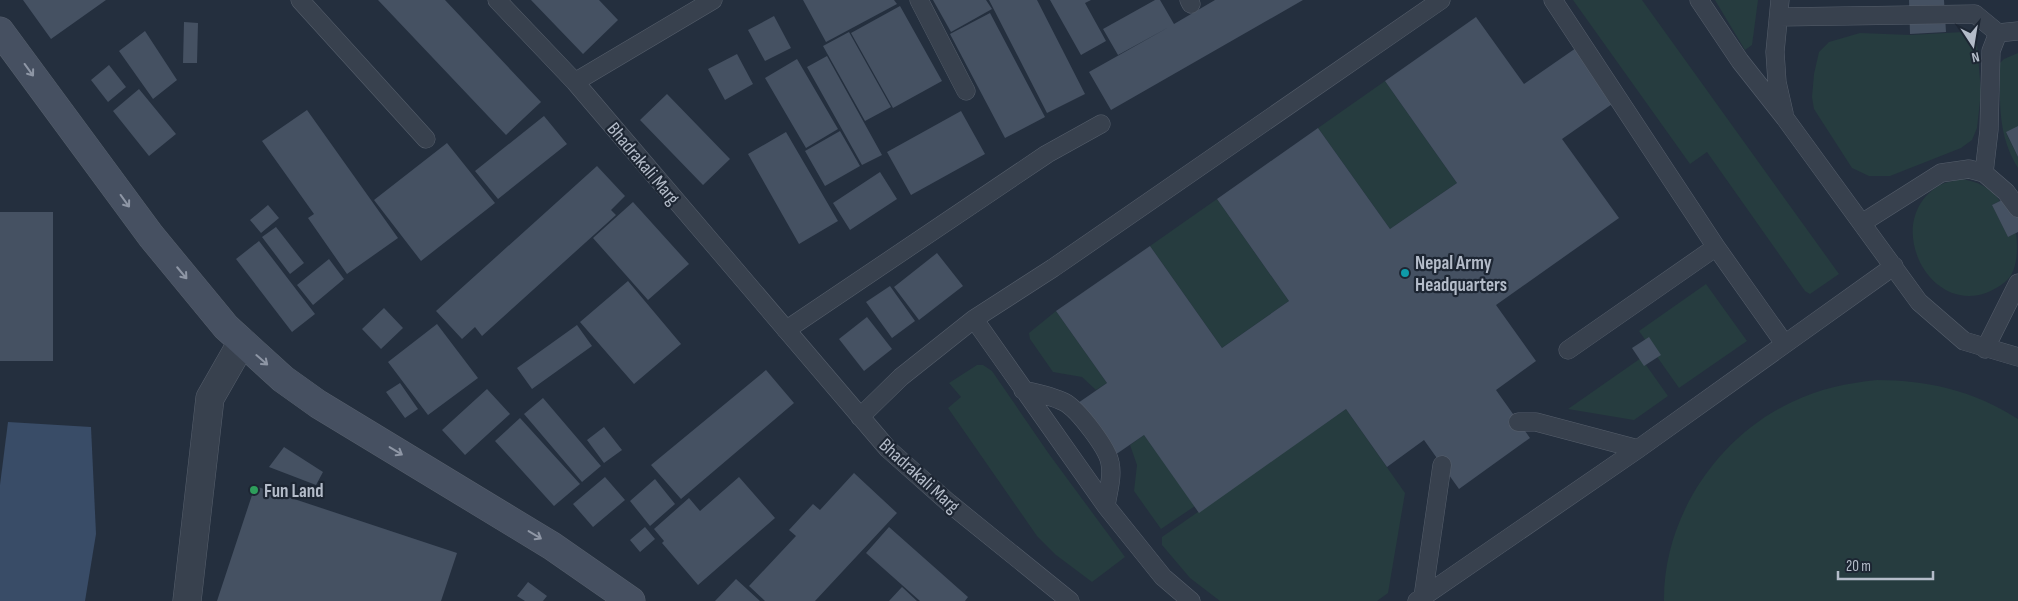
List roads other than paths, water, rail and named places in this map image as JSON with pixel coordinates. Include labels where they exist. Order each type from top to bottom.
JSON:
[{"type":"main road","points":[[0,30],[151,236],[234,335],[284,379],[318,404],[552,546],[631,601]]},
{"type":"street","points":[[186,601],[210,398],[234,335]]},
{"type":"lane","points":[[300,0],[426,139]]},
{"type":"lane","name":"Bhadrakali Marg","points":[[497,0],[575,82],[888,449],[949,503],[1070,601]]},
{"type":"lane","points":[[575,82],[713,0]]},
{"type":"lane","points":[[919,0],[966,91]]},
{"type":"lane","points":[[860,417],[901,377],[974,320],[1053,268],[1441,0]]},
{"type":"lane","points":[[1553,0],[1716,247],[1784,344]]},
{"type":"lane","points":[[1699,0],[1740,61],[1785,118],[1919,302],[1936,319],[1964,341],[1985,349],[2018,357]]},
{"type":"lane","points":[[1785,118],[1776,82],[1779,8],[1975,14],[1998,33],[2018,31]]},
{"type":"lane","points":[[1984,174],[1989,130],[1991,51],[1998,33]]},
{"type":"lane","points":[[786,330],[1047,154],[1101,124]]},
{"type":"lane","points":[[1862,223],[1941,173],[1969,169],[1984,174],[2006,192],[2018,208]]},
{"type":"lane","points":[[1568,350],[1716,247]]},
{"type":"lane","points":[[1420,599],[1638,449],[1894,266]]},
{"type":"lane","points":[[1985,349],[2018,283]]},
{"type":"lane","points":[[974,320],[1106,506],[1163,577],[1191,601]]},
{"type":"lane","points":[[1023,390],[1066,402],[1077,412],[1107,453],[1111,464],[1106,506]]},
{"type":"lane","points":[[1518,422],[1536,422],[1638,449]]},
{"type":"lane","points":[[1420,599],[1442,465]]},
{"type":"water","points":[[8,422],[91,427],[96,534],[85,601],[0,601],[0,485]]},
{"type":"place","name":"Nepal Army Headquarters","points":[[1405,273]]},
{"type":"place","name":"Fun Land","points":[[254,490]]}]
